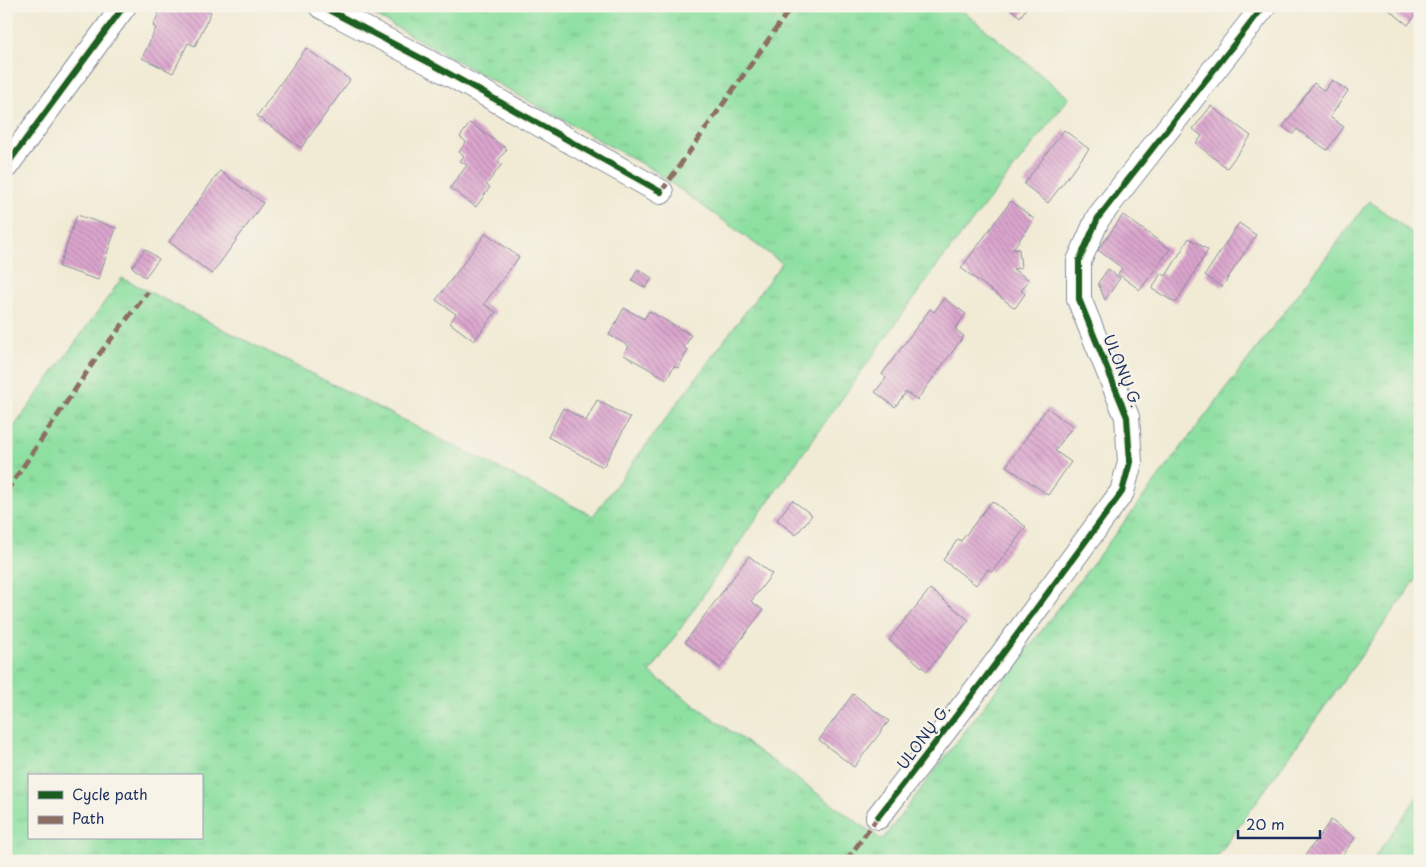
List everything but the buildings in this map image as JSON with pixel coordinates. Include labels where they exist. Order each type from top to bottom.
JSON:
[{"type":"street","points":[[6,166],[124,6]]},
{"type":"street","points":[[321,6],[430,63],[662,192]]},
{"type":"street","name":"ULONŲ G.","points":[[878,817],[988,674],[1122,492],[1130,462],[1127,417],[1079,299],[1079,261],[1098,218],[1264,6]]},
{"type":"green space","points":[[358,6],[957,6],[1069,98],[937,266],[750,527],[650,673],[882,840],[1369,201],[1420,239],[1420,574],[1214,861],[6,861],[6,438],[122,278],[593,516],[782,263],[653,170]]},
{"type":"green space","points":[[1420,793],[1420,861],[1372,861]]},
{"type":"marked path","points":[[661,192],[792,6]]},
{"type":"marked path","points":[[6,492],[97,357],[148,292]]},
{"type":"marked path","points":[[846,861],[878,817]]},
{"type":"cycle path","points":[[6,166],[124,6]]},
{"type":"cycle path","points":[[321,6],[430,63],[661,192]]},
{"type":"cycle path","points":[[878,817],[982,682],[1122,492],[1130,462],[1127,417],[1079,299],[1079,261],[1098,218],[1264,6]]}]
